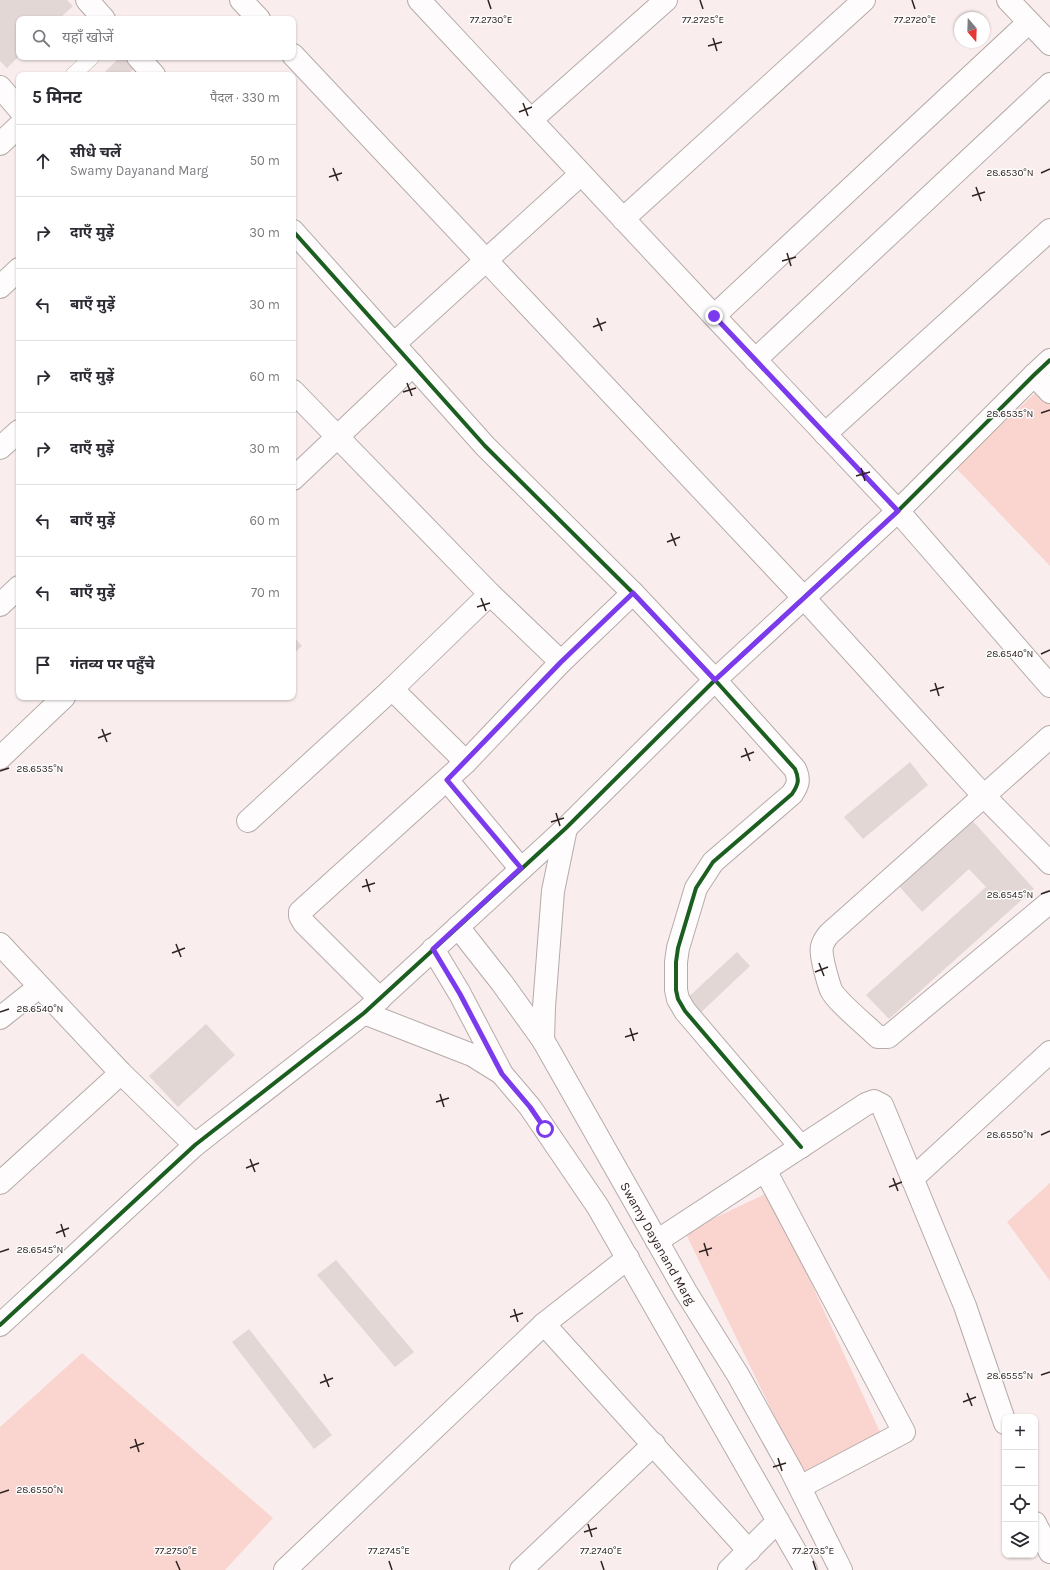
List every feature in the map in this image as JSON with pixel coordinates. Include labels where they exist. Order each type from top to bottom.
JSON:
[{"type":"street","points":[[87,0],[101,16]]},
{"type":"street","points":[[241,0],[256,16]]},
{"type":"street","points":[[531,120],[666,0]]},
{"type":"street","points":[[623,219],[864,0]]},
{"type":"street","points":[[1008,0],[1050,44]]},
{"type":"street","points":[[425,2],[581,174],[898,511],[1050,686]]},
{"type":"street","points":[[714,316],[1029,22]]},
{"type":"street","points":[[296,58],[804,598],[983,795],[1050,863]]},
{"type":"street","points":[[141,60],[151,72]]},
{"type":"street","points":[[756,360],[1050,84]]},
{"type":"street","points":[[0,87],[16,106]]},
{"type":"street","points":[[0,144],[16,129]]},
{"type":"street","points":[[394,344],[581,174]]},
{"type":"street","points":[[825,434],[1050,230]]},
{"type":"street","points":[[296,234],[485,446],[633,593],[715,680],[795,769],[799,776],[798,785],[792,794],[713,862],[704,874],[696,888],[678,948],[676,962],[676,990],[678,999],[685,1011],[801,1147]]},
{"type":"street","points":[[0,287],[16,273]]},
{"type":"street","points":[[0,1325],[195,1145],[364,1013],[566,828],[715,680],[898,511],[1050,360]]},
{"type":"street","points":[[296,477],[413,365]]},
{"type":"street","points":[[1034,375],[1050,392]]},
{"type":"street","points":[[296,394],[490,594],[561,662]]},
{"type":"street","points":[[0,448],[16,434]]},
{"type":"street","points":[[0,605],[16,590]]},
{"type":"street","points":[[380,998],[304,922],[300,916],[300,912],[466,762],[561,662],[633,593]]},
{"type":"street","points":[[248,821],[392,689],[490,594]]},
{"type":"street","points":[[392,689],[466,762]]},
{"type":"street","points":[[0,758],[61,700]]},
{"type":"street","points":[[1050,737],[983,795],[829,934],[822,943],[821,952],[832,991],[878,1037],[888,1037],[1050,902]]},
{"type":"street","points":[[447,780],[521,868]]},
{"type":"street","points":[[543,1040],[554,891],[566,828]]},
{"type":"street","name":"Swamy Dayanand Marg","points":[[458,927],[502,983],[543,1040],[686,1292],[738,1375],[800,1487],[841,1570]]},
{"type":"street","points":[[0,944],[121,1073],[195,1145]]},
{"type":"street","points":[[433,949],[460,994],[502,1074],[530,1107],[598,1208],[806,1570]]},
{"type":"street","points":[[0,1018],[39,987]]},
{"type":"street","points":[[364,1013],[472,1055],[502,1074]]},
{"type":"street","points":[[912,1179],[1050,1052]]},
{"type":"street","points":[[0,1183],[121,1073]]},
{"type":"street","points":[[657,1241],[866,1104],[874,1101],[882,1105],[965,1306],[1002,1414]]},
{"type":"street","points":[[765,1170],[904,1432],[800,1487]]},
{"type":"street","points":[[285,1570],[544,1324],[628,1258]]},
{"type":"street","points":[[544,1324],[654,1444],[749,1551]]},
{"type":"street","points":[[521,1570],[654,1444]]},
{"type":"street","points":[[729,1570],[778,1521]]},
{"type":"street","points":[[1038,1529],[1050,1552]]},
{"type":"lane","points":[[76,72],[89,60]]},
{"type":"shaded area","points":[[1044,385],[1050,392],[1050,566],[955,467]]},
{"type":"shaded area","points":[[1050,1183],[1050,1281],[1007,1222]]},
{"type":"shaded area","points":[[769,1192],[881,1434],[803,1475],[685,1232]]},
{"type":"shaded area","points":[[82,1353],[273,1518],[225,1570],[0,1570],[0,1427]]},
{"type":"building","points":[[0,0],[67,0],[73,6],[62,16],[16,16],[16,59],[7,68],[0,61]]},
{"type":"building","points":[[117,60],[131,60],[137,66],[130,72],[105,72]]},
{"type":"building","points":[[296,639],[302,646],[296,651]]},
{"type":"building","points":[[910,762],[928,785],[863,839],[844,817]]},
{"type":"building","points":[[971,819],[1034,889],[889,1019],[866,995],[986,887],[969,869],[922,912],[898,885]]},
{"type":"building","points":[[737,952],[750,966],[695,1018],[681,1004]]},
{"type":"building","points":[[206,1024],[235,1055],[178,1107],[149,1076]]},
{"type":"building","points":[[336,1260],[414,1352],[395,1367],[317,1275]]},
{"type":"building","points":[[249,1329],[332,1435],[314,1449],[232,1342]]},
{"type":"cycle path","points":[[296,234],[485,446],[633,593],[715,680],[795,769],[798,782],[792,794],[713,862],[696,888],[678,948],[676,962],[676,990],[678,999],[685,1011],[801,1147]]},
{"type":"cycle path","points":[[0,1325],[195,1145],[364,1013],[566,828],[715,680],[898,511],[1050,360]]},
{"type":"route","points":[[545,1129],[530,1107],[502,1074],[460,994],[433,949],[521,868],[447,780],[561,662],[633,593],[715,680],[898,511],[714,316]]}]
